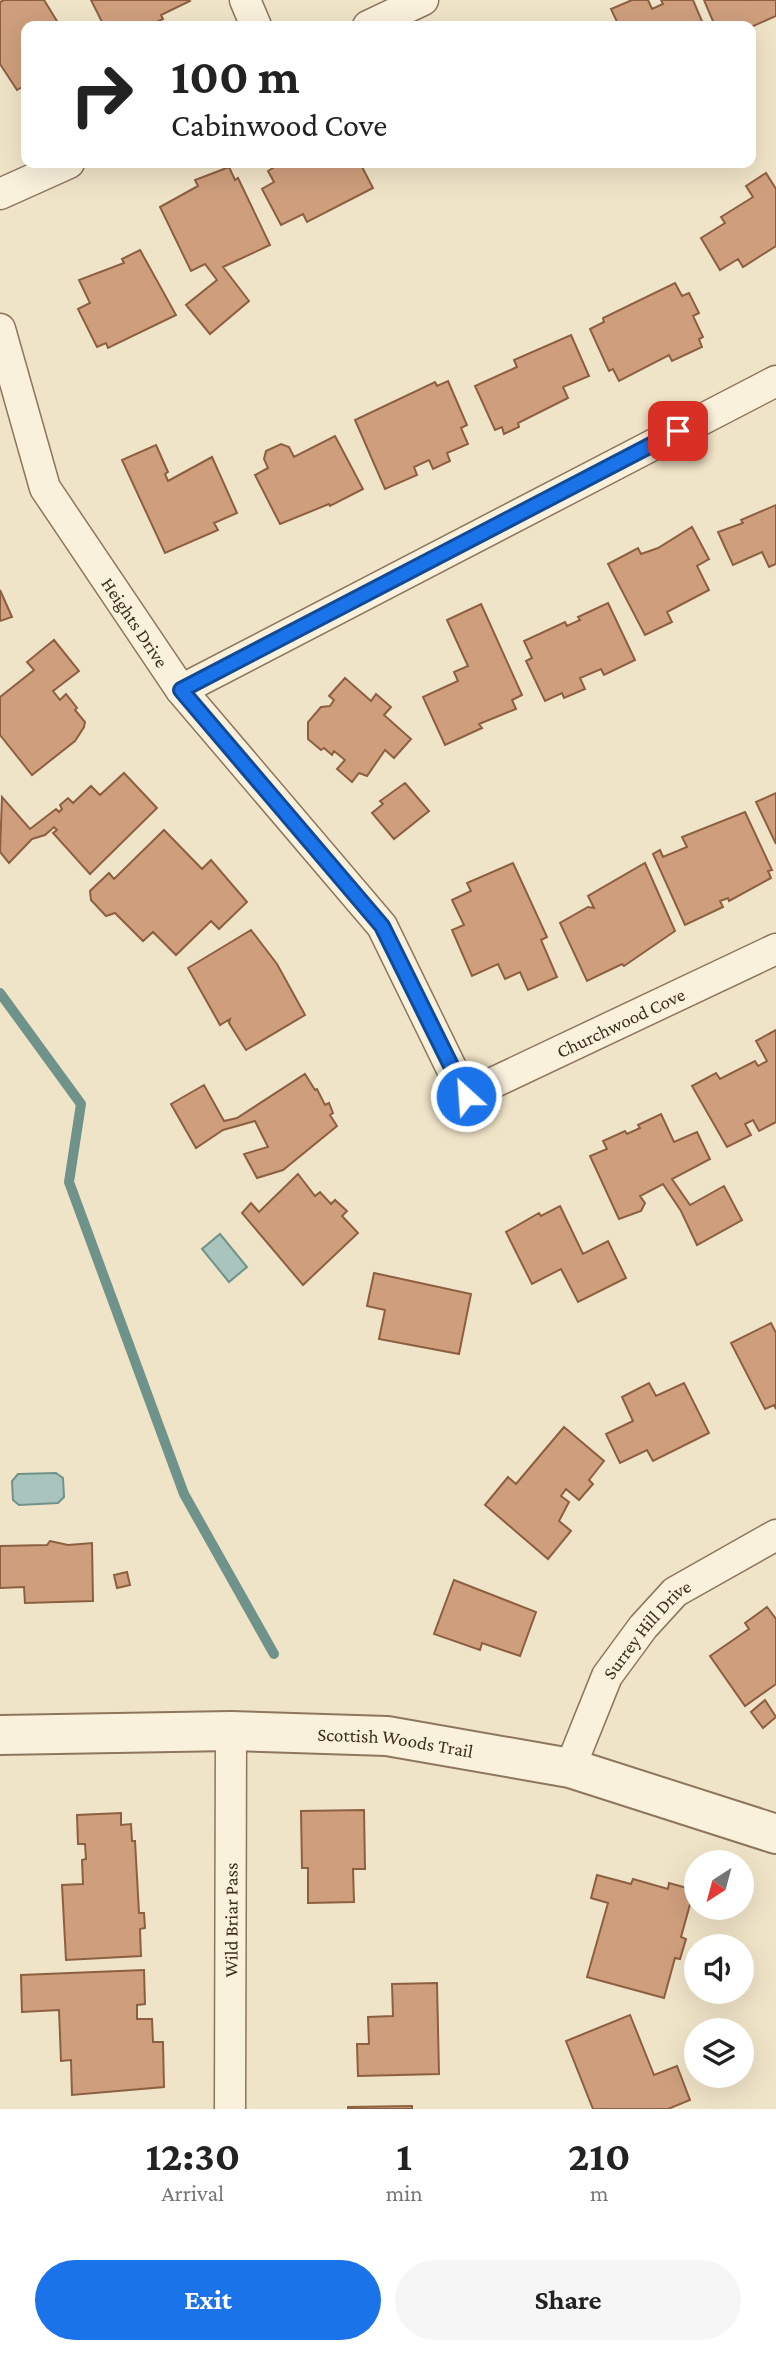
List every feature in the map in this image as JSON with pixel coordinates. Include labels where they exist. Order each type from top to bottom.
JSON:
[{"type":"street","points":[[245,0],[254,21]]},
{"type":"street","points":[[379,21],[423,0]]},
{"type":"street","points":[[0,194],[58,168]]},
{"type":"street","name":"Heights Drive","points":[[0,329],[45,488],[181,690],[382,926],[466,1096]]},
{"type":"street","points":[[181,690],[776,380]]},
{"type":"street","name":"Churchwood Cove","points":[[466,1096],[776,949]]},
{"type":"street","name":"Surrey Hill Drive","points":[[570,1768],[607,1676],[643,1627],[675,1592],[776,1535]]},
{"type":"street","name":"Scottish Woods Trail","points":[[0,1735],[231,1731],[387,1736],[570,1768],[776,1834]]},
{"type":"street","name":"Wild Briar Pass","points":[[230,2109],[231,1731]]},
{"type":"water","points":[[220,1234],[247,1267],[229,1282],[202,1249]]},
{"type":"water","points":[[56,1473],[63,1478],[64,1497],[58,1503],[19,1505],[13,1500],[12,1481],[18,1474]]},
{"type":"building","points":[[44,0],[57,21],[21,21],[21,88],[17,90],[0,64],[0,2]]},
{"type":"building","points":[[91,0],[190,1],[161,15],[163,19],[159,21],[102,21]]},
{"type":"building","points":[[632,0],[648,0],[652,9],[663,4],[661,0],[693,0],[702,21],[617,21],[611,9]]},
{"type":"building","points":[[704,0],[776,0],[776,16],[756,25],[756,21],[713,21]]},
{"type":"building","points":[[229,168],[235,180],[238,178],[270,245],[223,267],[249,301],[210,334],[186,305],[217,280],[205,264],[191,271],[160,207],[198,186],[195,180]]},
{"type":"building","points":[[273,168],[363,168],[373,188],[307,222],[303,214],[281,225],[262,189],[274,182],[268,171]]},
{"type":"building","points":[[766,173],[776,189],[776,246],[743,267],[738,259],[720,270],[701,238],[725,223],[721,217],[753,197],[746,186]]},
{"type":"building","points":[[140,250],[176,315],[108,348],[106,343],[97,347],[78,309],[90,303],[79,280],[124,263],[122,259]]},
{"type":"building","points":[[675,283],[682,296],[689,293],[699,313],[693,316],[703,337],[699,339],[702,347],[672,361],[669,355],[619,381],[613,369],[609,371],[590,329],[604,322],[603,318]]},
{"type":"building","points":[[571,335],[589,376],[563,387],[568,398],[518,423],[519,427],[504,434],[502,427],[495,430],[475,386],[517,367],[514,360]]},
{"type":"building","points":[[448,381],[467,425],[461,428],[468,444],[447,453],[450,461],[433,469],[429,460],[414,467],[417,475],[385,489],[355,420],[435,382],[437,386]]},
{"type":"building","points":[[335,436],[363,489],[330,506],[329,504],[280,524],[255,475],[268,468],[264,459],[266,451],[281,444],[289,447],[294,457]]},
{"type":"building","points":[[156,445],[168,472],[165,474],[168,481],[212,457],[237,513],[214,523],[218,530],[165,553],[122,460]]},
{"type":"building","points":[[776,505],[776,564],[769,567],[762,552],[733,565],[718,532],[743,523],[741,520]]},
{"type":"building","points":[[692,527],[709,559],[697,566],[709,590],[667,612],[672,622],[645,635],[608,564],[638,548],[641,554],[658,548]]},
{"type":"building","points":[[0,590],[12,617],[0,621]]},
{"type":"building","points":[[608,603],[635,660],[604,675],[601,669],[580,678],[585,689],[564,698],[562,693],[545,701],[526,661],[532,658],[524,641],[565,622],[567,626],[580,620],[578,617]]},
{"type":"building","points":[[481,604],[522,695],[512,700],[516,709],[479,724],[482,728],[445,745],[423,697],[458,681],[454,672],[468,666],[447,620]]},
{"type":"building","points":[[54,640],[79,671],[53,691],[60,700],[66,694],[85,722],[75,741],[32,775],[0,735],[0,697],[34,670],[27,662]]},
{"type":"building","points":[[345,678],[371,701],[376,694],[391,707],[384,715],[411,739],[394,758],[385,750],[367,776],[359,773],[352,782],[337,769],[345,760],[334,751],[332,755],[324,748],[321,750],[308,739],[308,722],[321,707],[330,706],[334,700],[329,696]]},
{"type":"building","points":[[124,773],[157,808],[90,874],[53,833],[57,830],[54,827],[45,835],[32,839],[9,863],[0,852],[2,797],[30,829],[56,809],[59,812],[62,809],[60,805],[68,798],[73,803],[91,786],[100,795]]},
{"type":"building","points":[[405,783],[429,811],[394,839],[372,813],[383,804],[380,801]]},
{"type":"building","points":[[776,793],[776,844],[756,802]]},
{"type":"building","points":[[745,812],[772,870],[768,871],[771,878],[729,901],[728,898],[720,901],[723,907],[685,925],[653,854],[660,850],[663,857],[687,847],[682,837]]},
{"type":"building","points":[[164,830],[202,869],[211,860],[247,902],[219,929],[211,921],[176,955],[153,932],[143,941],[115,913],[106,916],[91,900],[90,891],[109,873],[114,879]]},
{"type":"building","points":[[513,863],[547,937],[541,940],[557,977],[528,990],[520,972],[505,979],[498,964],[472,976],[452,930],[464,925],[452,900],[471,891],[467,883]]},
{"type":"building","points":[[645,863],[675,931],[624,966],[622,964],[587,981],[560,923],[588,907],[594,908],[588,896]]},
{"type":"building","points":[[251,930],[277,964],[305,1015],[246,1050],[229,1023],[230,1019],[220,1025],[188,968]]},
{"type":"building","points":[[776,1030],[776,1122],[759,1131],[753,1120],[745,1124],[751,1135],[727,1147],[692,1086],[716,1073],[720,1079],[755,1061],[758,1066],[767,1061],[756,1041]]},
{"type":"building","points":[[305,1074],[325,1105],[329,1103],[333,1113],[330,1115],[337,1126],[283,1170],[257,1178],[244,1154],[268,1147],[255,1121],[223,1130],[196,1148],[171,1104],[204,1085],[224,1121],[237,1118]]},
{"type":"building","points":[[661,1114],[674,1142],[697,1132],[710,1159],[672,1179],[690,1205],[724,1186],[742,1220],[697,1245],[681,1211],[663,1184],[640,1196],[645,1203],[641,1211],[619,1219],[590,1156],[607,1149],[603,1141],[625,1131],[627,1134],[640,1128],[638,1125]]},
{"type":"building","points":[[298,1174],[315,1196],[320,1192],[331,1204],[335,1200],[347,1211],[342,1216],[358,1233],[303,1285],[242,1213],[251,1203],[259,1212]]},
{"type":"building","points":[[560,1206],[583,1254],[608,1241],[626,1278],[578,1302],[561,1269],[532,1284],[506,1232],[539,1213],[541,1216]]},
{"type":"building","points":[[374,1273],[471,1294],[459,1354],[379,1339],[385,1310],[367,1306]]},
{"type":"building","points":[[771,1323],[776,1333],[776,1409],[774,1405],[765,1409],[731,1343]]},
{"type":"building","points":[[649,1383],[656,1396],[684,1383],[709,1433],[653,1461],[647,1450],[620,1463],[606,1434],[633,1421],[622,1397]]},
{"type":"building","points":[[564,1427],[604,1461],[589,1480],[593,1484],[579,1500],[566,1489],[561,1496],[569,1502],[559,1521],[571,1531],[548,1559],[485,1505],[508,1477],[516,1484]]},
{"type":"building","points":[[50,1541],[68,1545],[92,1543],[93,1601],[25,1603],[24,1587],[0,1588],[0,1546],[47,1545]]},
{"type":"building","points":[[127,1572],[130,1585],[117,1588],[114,1575]]},
{"type":"building","points":[[454,1580],[536,1612],[520,1656],[482,1643],[480,1650],[434,1634]]},
{"type":"building","points":[[767,1607],[776,1619],[776,1684],[745,1706],[710,1656],[749,1629],[745,1623]]},
{"type":"building","points":[[765,1700],[776,1717],[763,1728],[751,1712]]},
{"type":"building","points":[[364,1810],[365,1869],[353,1869],[354,1902],[308,1903],[308,1868],[302,1868],[301,1811]]},
{"type":"building","points":[[121,1813],[121,1825],[131,1824],[132,1841],[135,1841],[139,1913],[144,1913],[145,1928],[140,1929],[141,1956],[66,1960],[62,1885],[83,1884],[82,1860],[86,1859],[85,1844],[78,1844],[77,1815]]},
{"type":"building","points":[[597,1875],[631,1884],[633,1879],[668,1889],[669,1883],[684,1887],[686,1920],[681,1937],[684,1938],[684,1946],[680,1959],[675,1958],[664,1998],[587,1977],[608,1903],[591,1898]]},
{"type":"building","points":[[144,1970],[145,2004],[137,2005],[137,2019],[152,2019],[153,2042],[163,2042],[164,2087],[72,2095],[71,2060],[61,2061],[59,2010],[22,2012],[21,1975]]},
{"type":"building","points":[[437,1983],[439,2074],[358,2076],[357,2044],[369,2044],[368,2017],[393,2016],[392,1984]]},
{"type":"building","points":[[630,2015],[654,2075],[677,2066],[690,2100],[668,2109],[593,2109],[566,2041]]},
{"type":"building","points":[[412,2106],[412,2109],[348,2109],[348,2107]]},
{"type":"waterway","points":[[0,993],[81,1104],[69,1182],[184,1494],[274,1654]]},
{"type":"route","points":[[466,1096],[382,926],[181,690],[678,431]]}]
